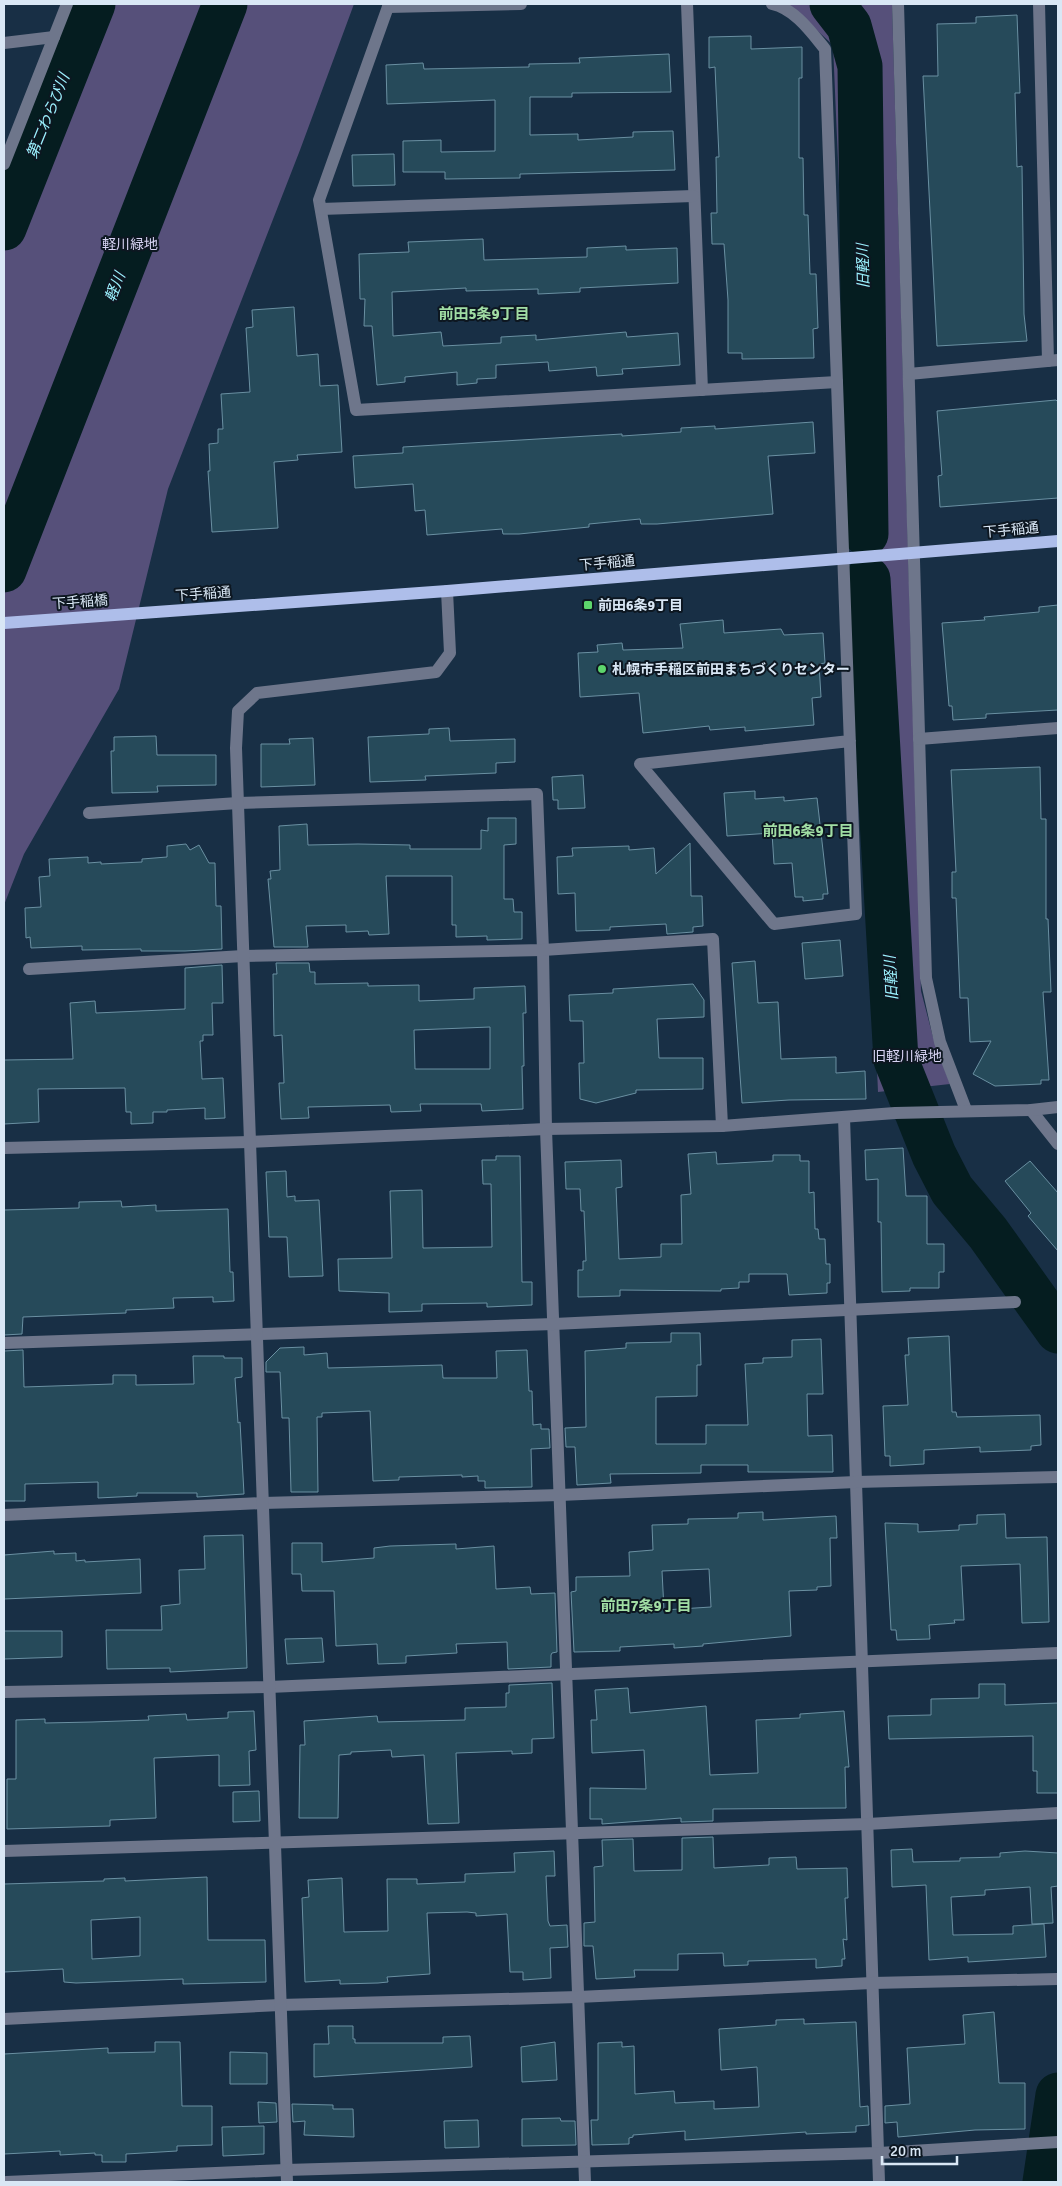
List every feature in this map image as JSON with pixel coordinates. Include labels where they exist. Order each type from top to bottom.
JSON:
[{"type":"main road","name":"下手稲通","points":[[158,612],[447,591],[1058,541]]},
{"type":"main road","name":"下手稲橋","points":[[4,623],[158,612]]},
{"type":"street","points":[[4,164],[67,4]]},
{"type":"street","points":[[520,4],[389,5],[319,200],[356,410],[837,382]]},
{"type":"street","points":[[687,4],[702,390]]},
{"type":"street","points":[[772,4],[778,5],[798,18],[825,49],[844,559],[856,914],[774,924],[640,764],[850,741]]},
{"type":"street","points":[[898,4],[926,978],[940,1042],[966,1110]]},
{"type":"street","points":[[909,374],[1053,360],[1039,4]]},
{"type":"street","points":[[4,42],[54,37]]},
{"type":"street","points":[[321,208],[693,196]]},
{"type":"street","points":[[286,2176],[236,748],[238,711],[257,693],[436,672],[450,654],[447,591]]},
{"type":"street","points":[[919,739],[1058,728]]},
{"type":"street","points":[[89,813],[238,803],[537,794],[544,950],[546,1129],[585,2182]]},
{"type":"street","points":[[29,969],[243,956],[544,950],[713,939],[722,1126]]},
{"type":"street","points":[[4,1148],[250,1142],[546,1129],[722,1126],[895,1112],[1031,1110],[1058,1107]]},
{"type":"street","points":[[1031,1110],[1058,1144]]},
{"type":"street","points":[[844,1117],[879,2182]]},
{"type":"street","points":[[4,1343],[554,1324],[851,1308],[1015,1302]]},
{"type":"street","points":[[4,1514],[263,1503],[560,1496],[856,1482],[1058,1477]]},
{"type":"street","points":[[4,1692],[269,1687],[566,1672],[1058,1653]]},
{"type":"street","points":[[4,1851],[868,1824],[1058,1813]]},
{"type":"street","points":[[4,2019],[280,2005],[578,1997],[872,1983],[1055,1979]]},
{"type":"street","points":[[6,2182],[286,2176],[584,2160],[878,2153],[1058,2142]]},
{"type":"green space","name":"軽川緑地","points":[[93,4],[354,4],[300,150],[168,489],[119,689],[24,854],[4,905],[4,228]]},
{"type":"green space","name":"旧軽川緑地","points":[[784,4],[892,4],[921,991],[933,1037],[950,1084],[878,1092],[833,45],[789,5]]},
{"type":"building","points":[[1017,15],[1020,93],[1015,93],[1017,167],[1022,166],[1024,314],[1027,341],[937,346],[923,76],[938,76],[937,24],[976,23],[976,17]]},
{"type":"building","points":[[751,36],[751,49],[802,47],[802,78],[799,78],[799,158],[803,158],[804,215],[808,215],[810,274],[816,274],[818,328],[813,329],[814,358],[742,359],[742,353],[728,353],[728,300],[724,244],[712,244],[711,213],[717,213],[716,157],[719,157],[715,67],[709,68],[709,37]]},
{"type":"building","points":[[669,54],[671,92],[572,93],[572,97],[530,97],[530,135],[578,134],[578,140],[633,137],[633,132],[673,131],[675,170],[520,174],[520,178],[445,179],[445,172],[403,172],[403,141],[441,140],[441,152],[495,151],[495,100],[387,104],[386,65],[423,63],[424,69],[529,67],[529,64],[580,63],[579,58]]},
{"type":"building","points":[[394,154],[395,185],[353,186],[352,155]]},
{"type":"building","points":[[483,239],[484,260],[587,257],[587,248],[626,246],[626,250],[677,248],[678,283],[580,288],[580,292],[538,294],[538,289],[466,291],[466,288],[392,292],[393,336],[441,332],[443,346],[501,343],[501,337],[536,335],[536,340],[626,332],[627,337],[678,333],[680,365],[622,369],[623,374],[597,376],[596,367],[549,371],[548,362],[496,365],[496,378],[477,379],[477,383],[457,385],[457,372],[405,377],[405,382],[377,385],[372,326],[364,326],[365,299],[360,299],[359,254],[409,252],[408,242]]},
{"type":"building","points":[[294,307],[297,356],[318,354],[320,386],[338,385],[342,452],[297,455],[298,460],[274,462],[278,528],[212,532],[208,471],[210,471],[209,444],[218,443],[218,429],[223,429],[221,394],[250,392],[246,328],[253,327],[252,310]]},
{"type":"building","points":[[1056,400],[1058,402],[1058,498],[940,507],[938,476],[942,475],[937,411]]},
{"type":"building","points":[[813,422],[815,453],[768,456],[773,514],[657,524],[641,524],[640,519],[589,524],[589,527],[519,534],[503,534],[502,529],[427,535],[425,510],[415,511],[413,484],[355,488],[353,456],[403,453],[403,447],[622,434],[622,436],[681,432],[681,428],[715,426],[715,429]]},
{"type":"building","points":[[1058,605],[1058,710],[986,714],[986,718],[953,720],[952,706],[949,706],[942,623],[985,620],[984,617],[1039,612],[1039,607]]},
{"type":"building","points":[[723,620],[724,633],[781,629],[784,635],[823,633],[825,663],[819,664],[821,697],[812,698],[814,725],[745,731],[745,727],[710,730],[709,726],[643,733],[639,693],[580,697],[578,653],[598,652],[597,645],[622,643],[623,650],[683,648],[680,624]]},
{"type":"building","points":[[449,728],[450,741],[515,739],[515,762],[496,763],[496,773],[425,776],[426,780],[370,782],[368,737],[429,734],[429,729]]},
{"type":"building","points":[[156,736],[157,755],[216,755],[216,785],[157,786],[158,792],[112,793],[111,751],[114,751],[114,737]]},
{"type":"building","points":[[313,738],[315,785],[261,787],[261,744],[290,744],[289,739]]},
{"type":"building","points":[[1040,767],[1041,819],[1046,819],[1046,919],[1048,919],[1051,992],[1043,992],[1049,1080],[1041,1080],[1041,1084],[995,1086],[973,1074],[991,1041],[970,1042],[968,998],[960,998],[956,898],[952,898],[952,872],[956,872],[951,770]]},
{"type":"building","points":[[583,775],[585,808],[558,809],[558,800],[553,800],[552,777]]},
{"type":"building","points":[[755,791],[755,799],[784,797],[784,801],[817,798],[828,894],[823,894],[823,899],[803,901],[803,897],[795,897],[792,863],[774,864],[772,833],[727,836],[724,793]]},
{"type":"building","points":[[488,818],[516,818],[516,844],[504,845],[504,899],[513,899],[514,912],[522,912],[522,939],[487,940],[487,936],[456,937],[456,925],[452,925],[452,876],[386,876],[389,934],[369,935],[368,931],[346,932],[346,925],[306,926],[308,947],[274,947],[268,879],[271,879],[270,871],[280,870],[279,826],[307,824],[308,845],[410,845],[410,849],[481,849],[481,830],[488,831]]},
{"type":"building","points":[[690,843],[691,896],[702,896],[703,926],[693,927],[693,932],[667,934],[666,924],[610,927],[610,930],[576,931],[575,893],[558,894],[557,857],[573,856],[572,848],[629,846],[629,850],[654,848],[656,874]]},
{"type":"building","points":[[186,844],[190,850],[199,845],[209,863],[215,863],[216,906],[221,906],[222,949],[141,951],[141,949],[82,950],[82,946],[31,948],[30,937],[26,938],[25,908],[41,907],[39,877],[50,876],[49,859],[88,857],[88,863],[101,862],[101,864],[142,862],[142,859],[167,857],[167,846]]},
{"type":"building","points":[[840,940],[843,976],[805,979],[802,943]]},
{"type":"building","points":[[755,961],[758,1003],[778,1002],[781,1059],[836,1057],[836,1073],[865,1071],[866,1099],[742,1103],[732,963]]},
{"type":"building","points":[[276,963],[309,963],[310,972],[315,972],[315,984],[368,983],[368,986],[419,985],[419,1001],[474,999],[474,988],[525,986],[526,1013],[523,1013],[524,1066],[522,1066],[523,1109],[482,1111],[481,1104],[420,1104],[421,1111],[391,1112],[390,1105],[308,1107],[309,1118],[281,1119],[279,1083],[284,1083],[282,1035],[274,1036],[273,974],[277,974]],"holes":[[[490,1027],[490,1069],[415,1069],[414,1030]]]},
{"type":"building","points":[[222,965],[223,1003],[212,1003],[213,1035],[203,1035],[203,1041],[200,1041],[202,1079],[223,1078],[225,1118],[205,1119],[205,1108],[167,1110],[167,1112],[153,1112],[153,1123],[131,1124],[131,1112],[126,1112],[125,1088],[38,1089],[39,1122],[4,1124],[4,1060],[73,1059],[70,1003],[95,1001],[96,1013],[185,1009],[185,968]]},
{"type":"building","points":[[693,984],[704,1000],[704,1017],[657,1019],[659,1058],[703,1058],[703,1089],[636,1090],[636,1093],[596,1103],[580,1099],[579,1063],[584,1063],[583,1021],[570,1021],[569,995],[613,993],[613,989]]},
{"type":"building","points":[[903,1148],[906,1196],[927,1196],[927,1244],[944,1244],[944,1272],[939,1272],[939,1288],[910,1288],[910,1291],[882,1292],[881,1222],[878,1222],[878,1179],[866,1180],[865,1150]]},
{"type":"building","points":[[716,1152],[717,1164],[773,1161],[773,1155],[800,1155],[800,1161],[809,1161],[809,1193],[814,1192],[815,1229],[818,1229],[819,1239],[825,1239],[826,1264],[830,1264],[830,1283],[827,1283],[827,1293],[789,1295],[787,1274],[749,1274],[749,1282],[739,1282],[739,1288],[721,1289],[721,1291],[620,1290],[620,1296],[578,1297],[578,1270],[583,1270],[583,1261],[586,1261],[584,1211],[581,1211],[580,1189],[566,1189],[565,1162],[621,1160],[622,1187],[616,1188],[619,1259],[661,1257],[661,1244],[682,1244],[681,1195],[691,1194],[688,1154]]},
{"type":"building","points":[[496,1156],[520,1156],[522,1282],[532,1282],[532,1305],[487,1307],[487,1303],[422,1304],[422,1311],[389,1312],[389,1293],[339,1291],[338,1259],[392,1258],[390,1191],[422,1190],[423,1248],[492,1247],[491,1184],[483,1184],[482,1160],[496,1160]]},
{"type":"building","points":[[1030,1161],[1058,1193],[1058,1251],[1028,1216],[1031,1213],[1005,1181]]},
{"type":"building","points":[[286,1171],[287,1197],[295,1196],[295,1201],[319,1200],[323,1276],[289,1277],[287,1237],[269,1237],[266,1172]]},
{"type":"building","points":[[121,1201],[122,1207],[156,1205],[156,1211],[228,1209],[230,1272],[233,1272],[234,1301],[213,1302],[213,1297],[173,1298],[174,1308],[126,1310],[126,1313],[23,1317],[22,1334],[4,1335],[4,1210],[79,1208],[79,1202]]},
{"type":"building","points":[[671,1333],[700,1333],[701,1365],[697,1365],[697,1396],[656,1397],[656,1444],[706,1444],[706,1425],[748,1425],[745,1364],[763,1363],[763,1358],[792,1357],[792,1340],[821,1339],[823,1394],[807,1394],[808,1436],[832,1435],[833,1472],[748,1472],[748,1465],[701,1465],[701,1473],[610,1474],[611,1483],[577,1485],[575,1447],[566,1447],[565,1428],[586,1427],[585,1351],[626,1348],[626,1343],[671,1342]]},
{"type":"building","points":[[949,1336],[952,1412],[956,1412],[957,1417],[1040,1415],[1041,1445],[1031,1446],[1031,1450],[980,1452],[980,1447],[924,1450],[924,1464],[890,1466],[890,1456],[885,1456],[883,1406],[908,1405],[905,1355],[909,1355],[908,1338]]},
{"type":"building","points":[[304,1347],[304,1355],[327,1353],[328,1368],[442,1365],[443,1378],[497,1378],[496,1351],[527,1350],[529,1391],[532,1391],[533,1425],[541,1424],[541,1429],[549,1429],[550,1448],[531,1449],[532,1487],[485,1488],[485,1481],[478,1481],[478,1476],[462,1477],[462,1475],[399,1477],[399,1480],[373,1481],[370,1411],[322,1413],[322,1417],[317,1417],[318,1492],[291,1492],[289,1418],[282,1418],[280,1372],[266,1372],[266,1362],[280,1348]]},
{"type":"building","points":[[23,1350],[24,1387],[113,1384],[113,1375],[136,1375],[136,1385],[194,1384],[193,1356],[242,1358],[242,1377],[235,1378],[238,1423],[240,1422],[244,1494],[197,1497],[197,1493],[137,1493],[137,1496],[98,1498],[98,1482],[25,1484],[25,1501],[4,1501],[4,1351]]},
{"type":"building","points":[[763,1512],[763,1520],[836,1516],[837,1538],[830,1538],[831,1586],[817,1587],[817,1590],[789,1591],[791,1636],[703,1644],[703,1646],[674,1648],[674,1644],[620,1647],[620,1651],[574,1652],[571,1592],[576,1591],[576,1577],[630,1576],[629,1552],[653,1550],[652,1525],[688,1524],[688,1519],[738,1518],[738,1513]],"holes":[[[709,1569],[711,1607],[664,1610],[662,1571]]]},
{"type":"building","points":[[1005,1514],[1006,1538],[1047,1537],[1049,1622],[1022,1623],[1020,1564],[961,1566],[964,1620],[954,1620],[955,1623],[929,1625],[930,1639],[897,1640],[896,1630],[891,1630],[885,1523],[918,1524],[918,1532],[959,1530],[959,1525],[977,1524],[977,1515]]},
{"type":"building","points":[[243,1535],[247,1668],[170,1672],[170,1668],[107,1669],[106,1630],[162,1630],[161,1606],[180,1604],[179,1570],[205,1569],[204,1536]]},
{"type":"building","points":[[292,1543],[322,1543],[322,1562],[374,1558],[374,1548],[390,1546],[456,1544],[456,1549],[494,1546],[496,1589],[530,1587],[531,1594],[555,1593],[557,1652],[551,1655],[551,1667],[508,1669],[507,1642],[456,1644],[457,1653],[406,1656],[406,1663],[378,1664],[377,1644],[336,1646],[334,1591],[302,1591],[301,1574],[292,1574]]},
{"type":"building","points":[[54,1551],[54,1554],[76,1553],[76,1561],[85,1560],[85,1562],[140,1559],[141,1593],[4,1599],[4,1555]]},
{"type":"building","points":[[4,1631],[62,1631],[62,1657],[4,1659]]},
{"type":"building","points":[[322,1638],[324,1662],[287,1664],[285,1639]]},
{"type":"building","points":[[552,1683],[554,1738],[532,1739],[532,1753],[512,1754],[512,1751],[456,1753],[459,1823],[428,1824],[424,1755],[392,1757],[391,1750],[351,1752],[351,1754],[339,1755],[338,1818],[299,1818],[300,1745],[305,1745],[304,1721],[377,1716],[378,1722],[465,1720],[465,1708],[506,1707],[506,1693],[509,1693],[509,1685]]},
{"type":"building","points":[[979,1684],[1005,1684],[1005,1705],[1058,1703],[1058,1793],[1037,1793],[1037,1771],[1033,1771],[1033,1736],[889,1739],[888,1716],[931,1715],[931,1699],[979,1698]]},
{"type":"building","points":[[628,1688],[630,1713],[706,1706],[710,1775],[758,1773],[756,1720],[800,1718],[800,1714],[844,1711],[849,1767],[845,1767],[846,1808],[713,1809],[713,1821],[681,1822],[681,1818],[602,1824],[602,1819],[590,1819],[590,1788],[646,1789],[644,1750],[592,1753],[591,1720],[597,1720],[595,1690]]},
{"type":"building","points":[[254,1711],[256,1750],[249,1751],[250,1785],[219,1786],[219,1755],[154,1758],[156,1818],[110,1820],[110,1826],[7,1829],[7,1779],[16,1779],[16,1720],[45,1719],[45,1723],[149,1720],[148,1716],[186,1714],[187,1720],[228,1718],[228,1712]]},
{"type":"building","points":[[259,1791],[260,1821],[233,1822],[233,1792]]},
{"type":"building","points":[[713,1837],[714,1868],[769,1865],[769,1858],[796,1857],[797,1869],[847,1868],[848,1898],[845,1898],[847,1940],[843,1939],[845,1959],[842,1959],[842,1966],[816,1968],[816,1959],[748,1961],[748,1965],[724,1966],[723,1953],[678,1954],[678,1970],[634,1970],[635,1977],[596,1979],[593,1946],[584,1946],[584,1923],[595,1922],[594,1867],[603,1866],[602,1840],[633,1839],[634,1871],[682,1870],[682,1838]]},
{"type":"building","points":[[912,1849],[913,1862],[960,1861],[960,1858],[1000,1857],[1000,1853],[1025,1851],[1058,1853],[1058,1886],[1051,1887],[1053,1923],[1032,1924],[1030,1887],[985,1890],[985,1895],[951,1897],[953,1935],[1013,1934],[1013,1926],[1044,1924],[1046,1957],[968,1962],[968,1957],[929,1960],[926,1885],[892,1887],[891,1850]]},
{"type":"building","points":[[554,1851],[555,1876],[546,1876],[548,1921],[550,1926],[567,1925],[568,1947],[550,1948],[551,1978],[523,1980],[523,1972],[510,1972],[507,1914],[476,1916],[476,1913],[467,1912],[427,1913],[430,1974],[387,1977],[388,1982],[378,1983],[340,1984],[340,1980],[305,1982],[302,1898],[309,1897],[308,1880],[342,1878],[344,1932],[388,1931],[387,1879],[417,1879],[417,1884],[465,1882],[465,1874],[515,1872],[514,1853]]},
{"type":"building","points":[[207,1877],[208,1940],[265,1940],[266,1982],[183,1984],[183,1979],[76,1983],[64,1982],[63,1969],[4,1972],[4,1884],[104,1881],[104,1879],[125,1878],[125,1881]],"holes":[[[140,1917],[140,1956],[92,1959],[91,1920]]]},
{"type":"building","points":[[994,2012],[999,2083],[1025,2083],[1025,2129],[975,2130],[898,2137],[897,2122],[885,2123],[885,2106],[910,2104],[907,2048],[965,2044],[963,2015]]},
{"type":"building","points":[[804,2019],[804,2024],[856,2022],[860,2107],[868,2106],[869,2125],[856,2126],[856,2132],[806,2134],[806,2132],[685,2140],[685,2131],[633,2135],[633,2137],[629,2138],[629,2144],[592,2145],[591,2120],[598,2120],[598,2043],[622,2042],[622,2047],[634,2046],[635,2094],[674,2091],[675,2103],[714,2101],[714,2109],[759,2107],[757,2067],[721,2070],[719,2029],[776,2025],[776,2020]]},
{"type":"building","points":[[328,2026],[353,2026],[353,2039],[355,2039],[355,2043],[443,2043],[443,2037],[470,2036],[472,2067],[314,2077],[314,2044],[329,2044]]},
{"type":"building","points":[[155,2042],[180,2042],[182,2106],[212,2106],[212,2145],[177,2146],[177,2151],[126,2154],[126,2162],[102,2162],[102,2155],[95,2155],[95,2153],[60,2155],[60,2151],[4,2154],[4,2054],[108,2048],[108,2053],[155,2052]]},
{"type":"building","points":[[555,2042],[557,2080],[522,2082],[521,2047]]},
{"type":"building","points":[[230,2052],[267,2053],[267,2084],[230,2084]]},
{"type":"building","points":[[258,2102],[276,2103],[277,2122],[259,2123]]},
{"type":"building","points":[[292,2104],[333,2105],[333,2109],[353,2109],[354,2137],[304,2135],[305,2121],[293,2122]]},
{"type":"building","points":[[560,2118],[561,2121],[575,2121],[576,2145],[522,2146],[522,2119]]},
{"type":"building","points":[[478,2120],[479,2147],[445,2148],[444,2121]]},
{"type":"building","points":[[264,2126],[264,2154],[223,2156],[222,2127]]},
{"type":"waterway","name":"第二わらび川","points":[[4,228],[93,4]]},
{"type":"waterway","name":"軽川","points":[[4,570],[225,4]]},
{"type":"waterway","name":"旧軽川","points":[[832,4],[849,26],[860,66],[866,534]]},
{"type":"waterway","name":"旧軽川","points":[[868,579],[896,1060],[934,1155],[952,1190],[988,1233],[1058,1331]]},
{"type":"waterway","name":"旧軽川","points":[[1045,2182],[1058,2095]]},
{"type":"place","name":"前田6条9丁目","points":[[588,605]]},
{"type":"place","name":"札幌市手稲区前田まちづくりセンター","points":[[602,669]]},
{"type":"district","name":"前田5条9丁目","points":[[484,314]]},
{"type":"district","name":"前田6条9丁目","points":[[808,831]]},
{"type":"district","name":"前田7条9丁目","points":[[646,1606]]}]
